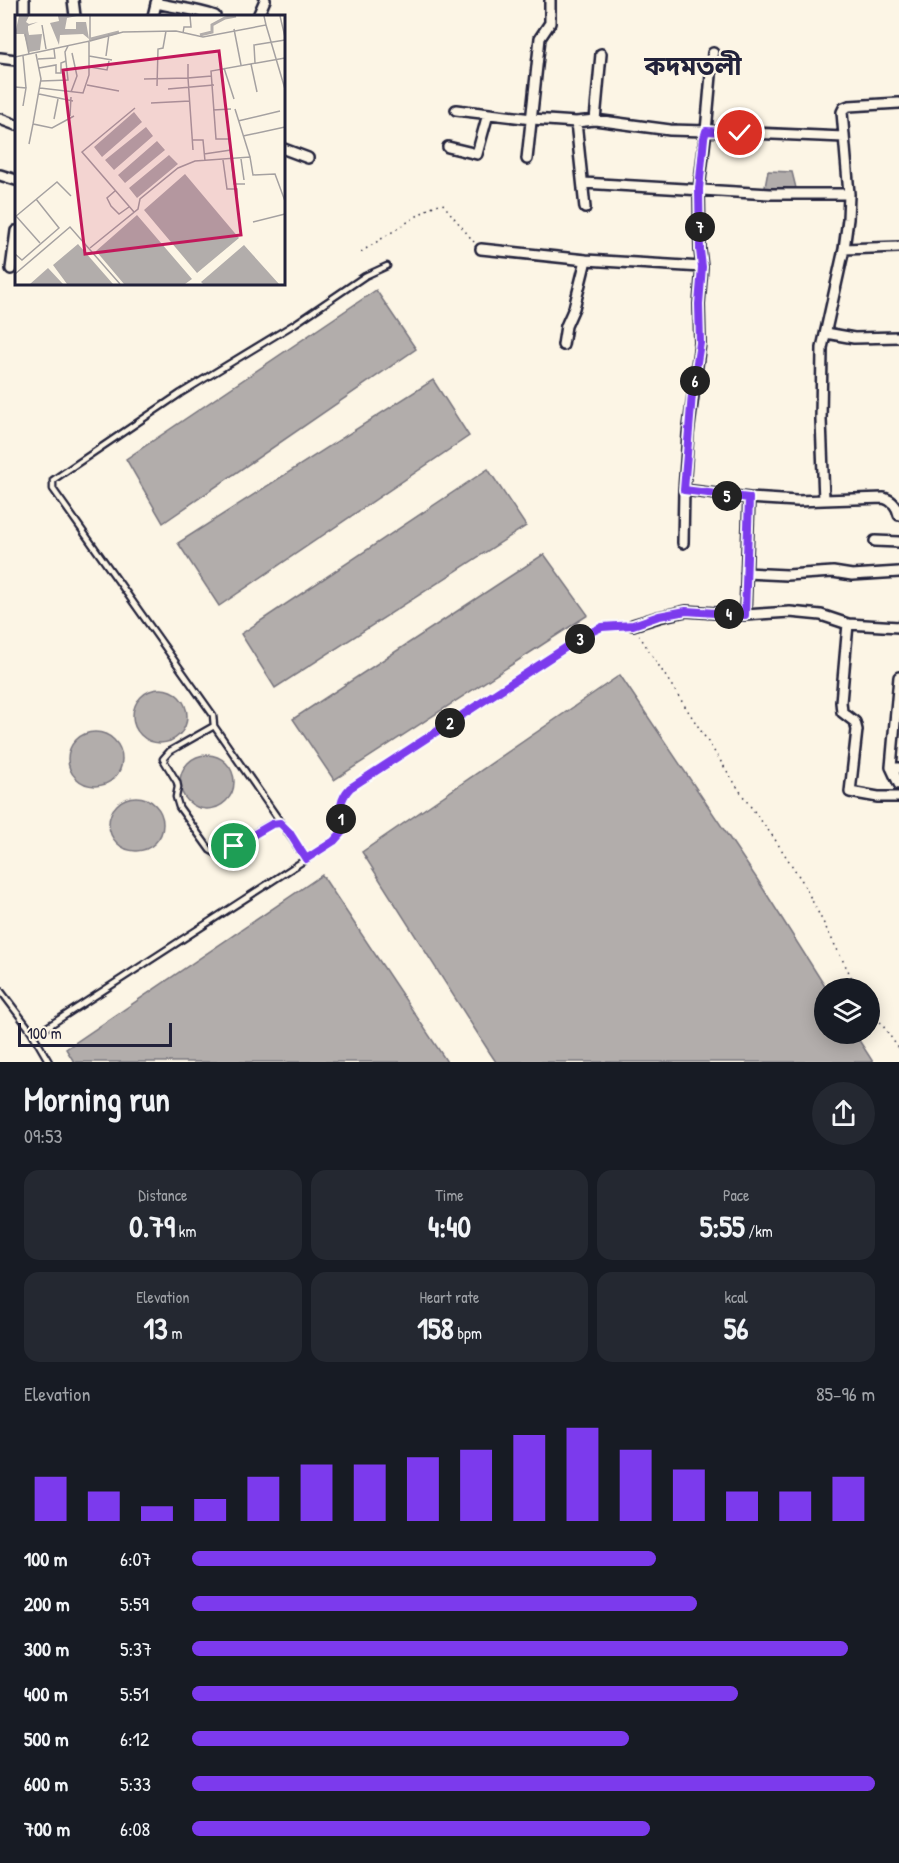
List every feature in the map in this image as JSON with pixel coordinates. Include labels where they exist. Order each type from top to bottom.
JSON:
[{"type":"street","points":[[73,0],[75,15]]},
{"type":"street","points":[[258,15],[265,0]]},
{"type":"street","points":[[527,159],[540,38],[550,23],[549,0]]},
{"type":"street","points":[[156,1],[212,15]]},
{"type":"street","points":[[683,543],[684,490],[692,394],[700,343],[699,304],[702,267],[699,189],[713,53]]},
{"type":"street","points":[[595,120],[601,54]]},
{"type":"street","points":[[0,58],[15,60]]},
{"type":"street","points":[[824,500],[820,374],[822,348],[844,249],[848,219],[849,194],[842,112],[849,106],[899,103]]},
{"type":"street","points":[[456,110],[532,119],[576,122],[595,120],[670,130],[844,137]]},
{"type":"street","points":[[448,147],[477,154],[488,114]]},
{"type":"street","points":[[0,119],[15,125]]},
{"type":"street","points":[[576,122],[585,208]]},
{"type":"street","points":[[285,149],[308,158]]},
{"type":"street","points":[[0,175],[15,180]]},
{"type":"street","points":[[583,183],[770,194],[849,194]]},
{"type":"street","points":[[844,249],[899,247]]},
{"type":"street","points":[[481,249],[586,260],[702,267]]},
{"type":"street","points":[[0,272],[14,269],[15,250]]},
{"type":"street","points":[[563,345],[566,326],[574,308],[586,260]]},
{"type":"street","points":[[826,333],[854,338],[899,337]]},
{"type":"street","points":[[684,490],[797,501],[884,498],[898,508],[899,515]]},
{"type":"street","points":[[745,615],[749,498]]},
{"type":"street","points":[[875,542],[899,542]]},
{"type":"street","points":[[746,573],[787,575],[899,572]]},
{"type":"street","points":[[633,625],[659,616],[686,611],[745,615],[790,612],[821,615],[848,624],[899,627]]},
{"type":"street","points":[[848,624],[841,702],[842,712],[848,719],[855,722],[857,730],[850,792],[878,797],[899,797]]},
{"type":"street","points":[[899,677],[895,768],[899,784]]},
{"type":"lane","points":[[306,859],[214,726],[213,715],[53,489],[53,480],[181,393],[296,323],[366,276],[387,266]]},
{"type":"lane","points":[[31,1031],[44,1029],[334,841],[342,832],[340,805],[342,796],[350,788],[585,635],[602,627],[633,625]]},
{"type":"lane","points":[[214,726],[170,751],[163,759],[177,782],[176,797],[179,807],[210,850],[217,854],[272,824],[280,823]]},
{"type":"lane","points":[[0,990],[31,1031],[49,1062]]},
{"type":"path","points":[[361,252],[431,207],[442,203],[481,249]]},
{"type":"path","points":[[633,625],[745,799],[802,881],[852,978]]},
{"type":"path","points":[[880,1021],[899,1049]]},
{"type":"shaded area","points":[[768,171],[792,172],[796,188],[790,191],[767,189],[765,187]]},
{"type":"shaded area","points":[[376,290],[416,349],[163,523],[126,459]]},
{"type":"shaded area","points":[[433,380],[469,436],[219,606],[178,543]]},
{"type":"shaded area","points":[[488,469],[526,526],[275,688],[241,634]]},
{"type":"shaded area","points":[[544,554],[588,615],[334,780],[293,719]]},
{"type":"shaded area","points":[[620,675],[757,879],[820,978],[814,978],[814,1044],[861,1044],[873,1062],[496,1062],[362,852]]},
{"type":"shaded area","points":[[160,689],[170,691],[179,697],[185,706],[187,716],[185,726],[179,735],[170,741],[160,743],[150,741],[141,735],[135,726],[133,716],[135,706],[141,697],[150,691]]},
{"type":"shaded area","points":[[95,732],[105,734],[114,740],[120,749],[122,759],[120,769],[114,778],[105,784],[95,786],[85,784],[76,778],[70,769],[68,759],[70,749],[76,740],[85,734]]},
{"type":"shaded area","points":[[207,755],[217,757],[226,763],[232,772],[234,782],[232,792],[226,801],[217,807],[207,809],[197,807],[188,801],[182,792],[180,782],[182,772],[188,763],[197,757]]},
{"type":"shaded area","points":[[136,797],[146,799],[155,805],[161,814],[163,824],[161,834],[155,843],[146,849],[136,851],[126,849],[117,843],[111,834],[109,824],[111,814],[117,805],[126,799]]},
{"type":"shaded area","points":[[322,875],[447,1062],[74,1062],[66,1049]]},
{"type":"district","name":"কদমতলী","points":[[693,65]]},
{"type":"route","points":[[234,846],[272,824],[280,823],[289,832],[306,859],[334,841],[342,832],[340,805],[342,796],[350,788],[585,635],[602,627],[633,625],[659,616],[686,611],[745,615],[749,498],[684,490],[692,394],[700,343],[699,304],[702,267],[699,189],[704,138],[706,131],[740,133]]}]
